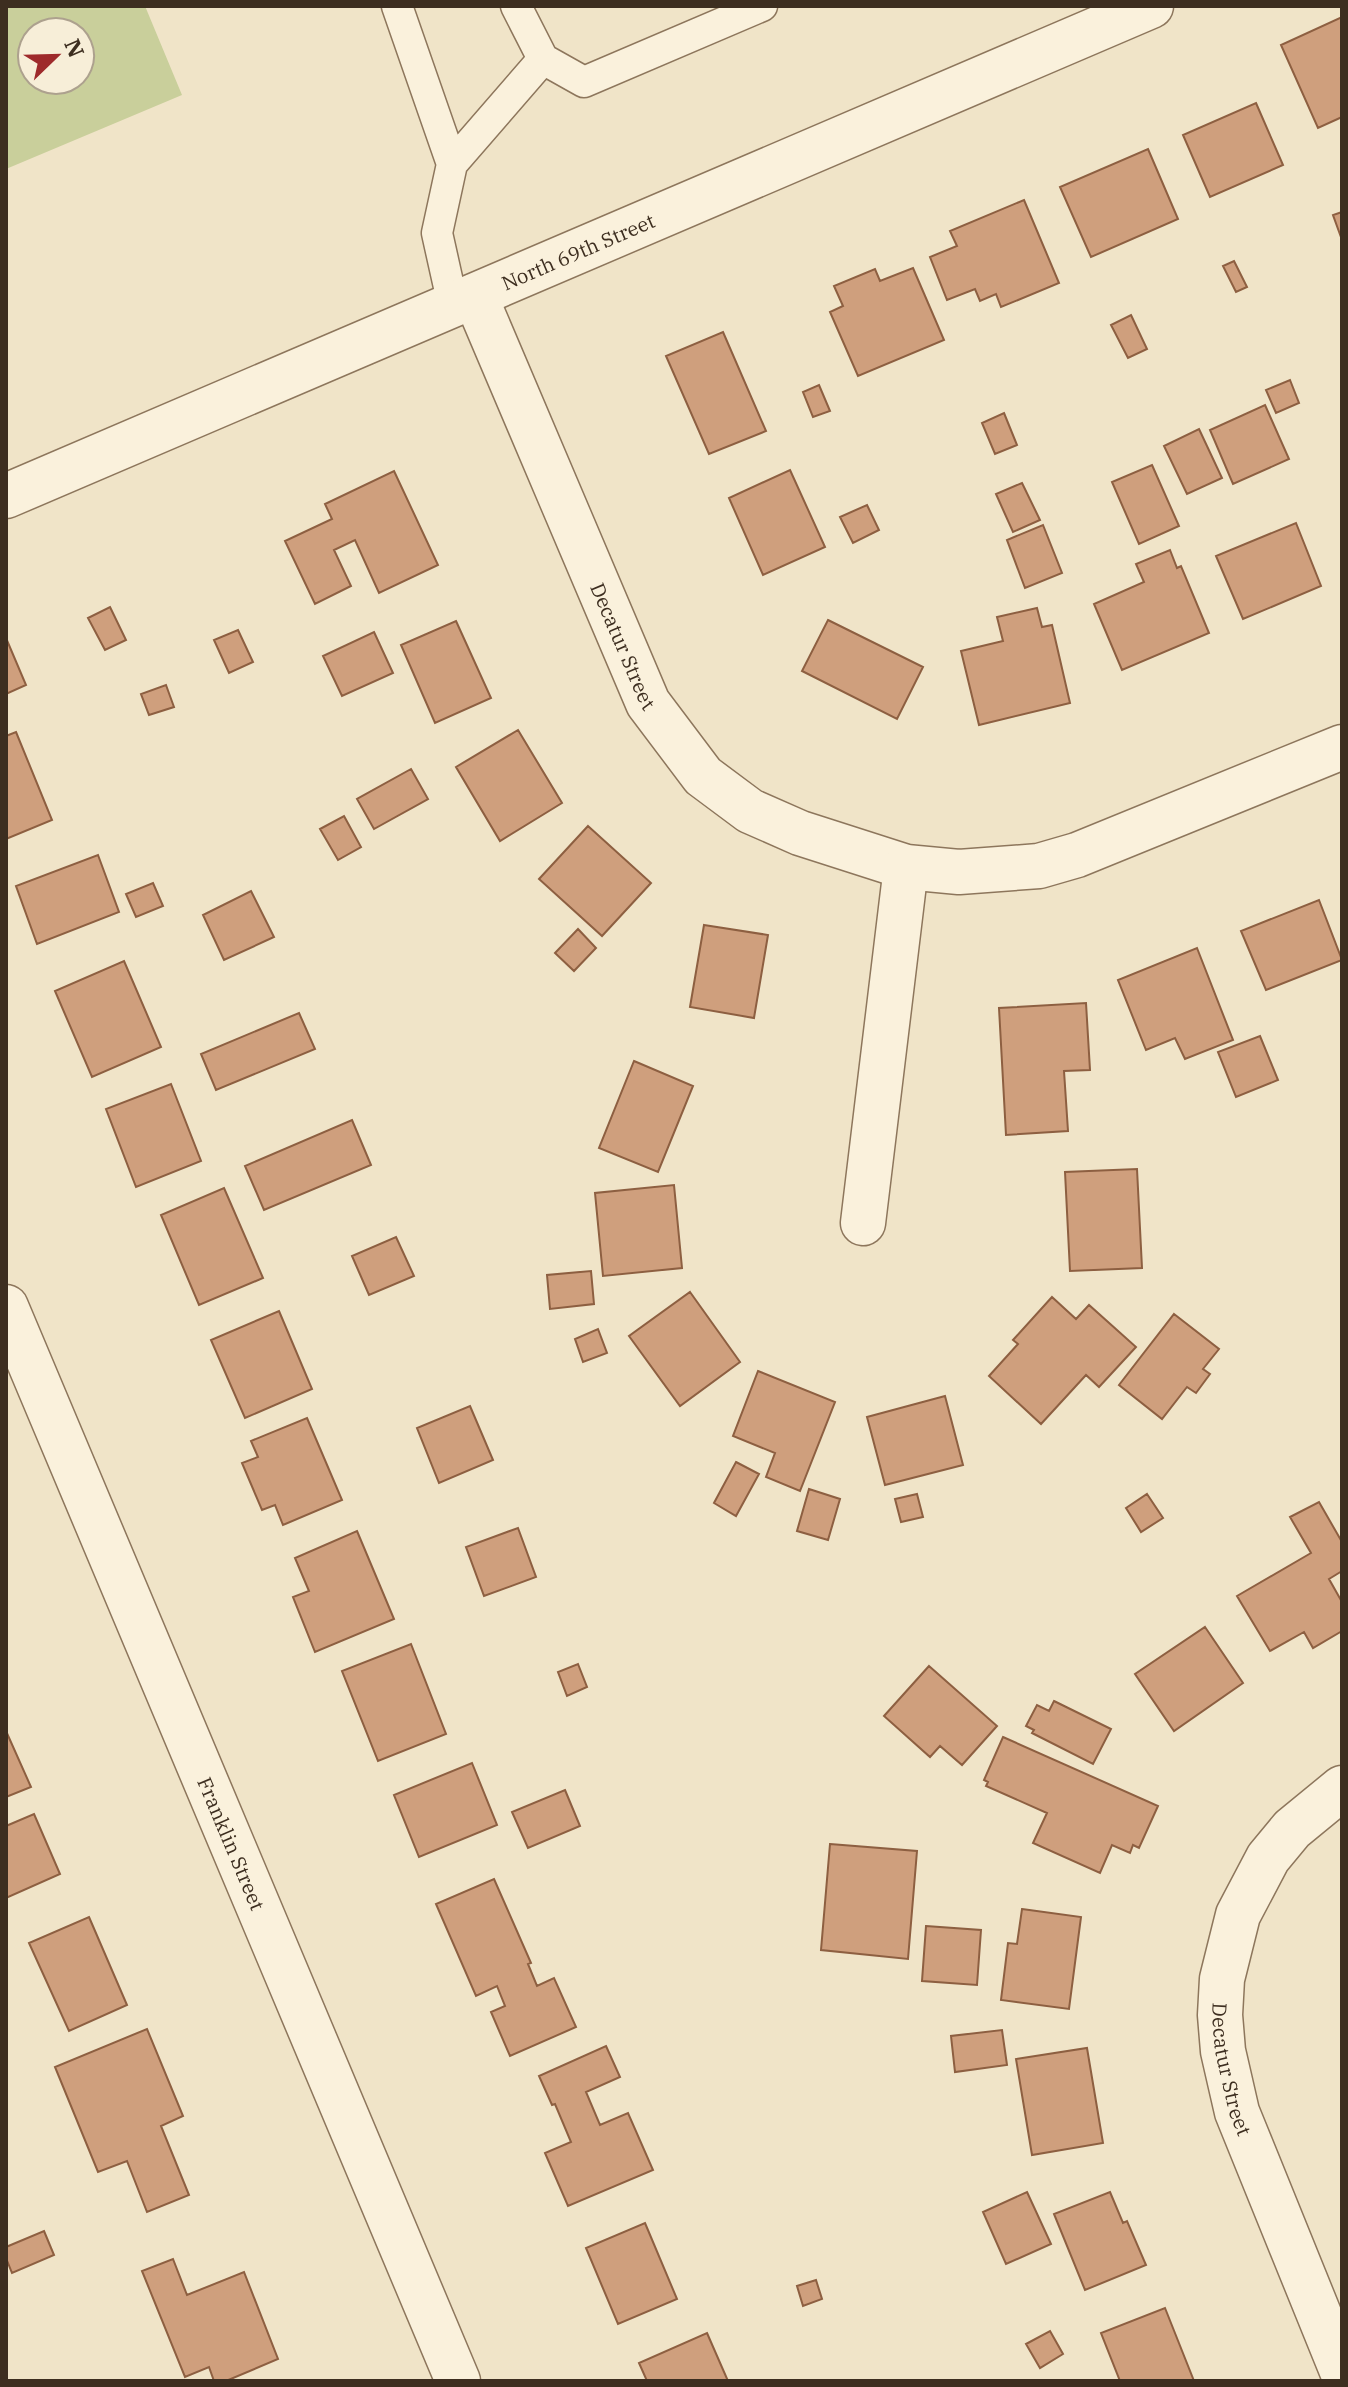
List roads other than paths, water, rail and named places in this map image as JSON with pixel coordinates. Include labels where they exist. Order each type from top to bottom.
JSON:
[{"type":"street","name":"North 69th Street","points":[[6,496],[1151,6]]},
{"type":"street","name":"Decatur Street","points":[[464,301],[648,703],[703,776],[750,811],[800,833],[906,867],[959,872],[1039,866],[1077,855],[1342,747]]},
{"type":"street","points":[[863,1223],[906,867]]},
{"type":"street","name":"Franklin Street","points":[[6,1307],[458,2381]]},
{"type":"street","name":"Decatur Street","points":[[1342,1788],[1292,1829],[1268,1858],[1238,1915],[1222,1979],[1220,2015],[1223,2051],[1237,2112],[1342,2371]]},
{"type":"lane","points":[[397,6],[452,164]]},
{"type":"lane","points":[[516,6],[543,59],[584,82],[762,6]]},
{"type":"lane","points":[[464,301],[437,233],[452,164],[543,59]]}]
